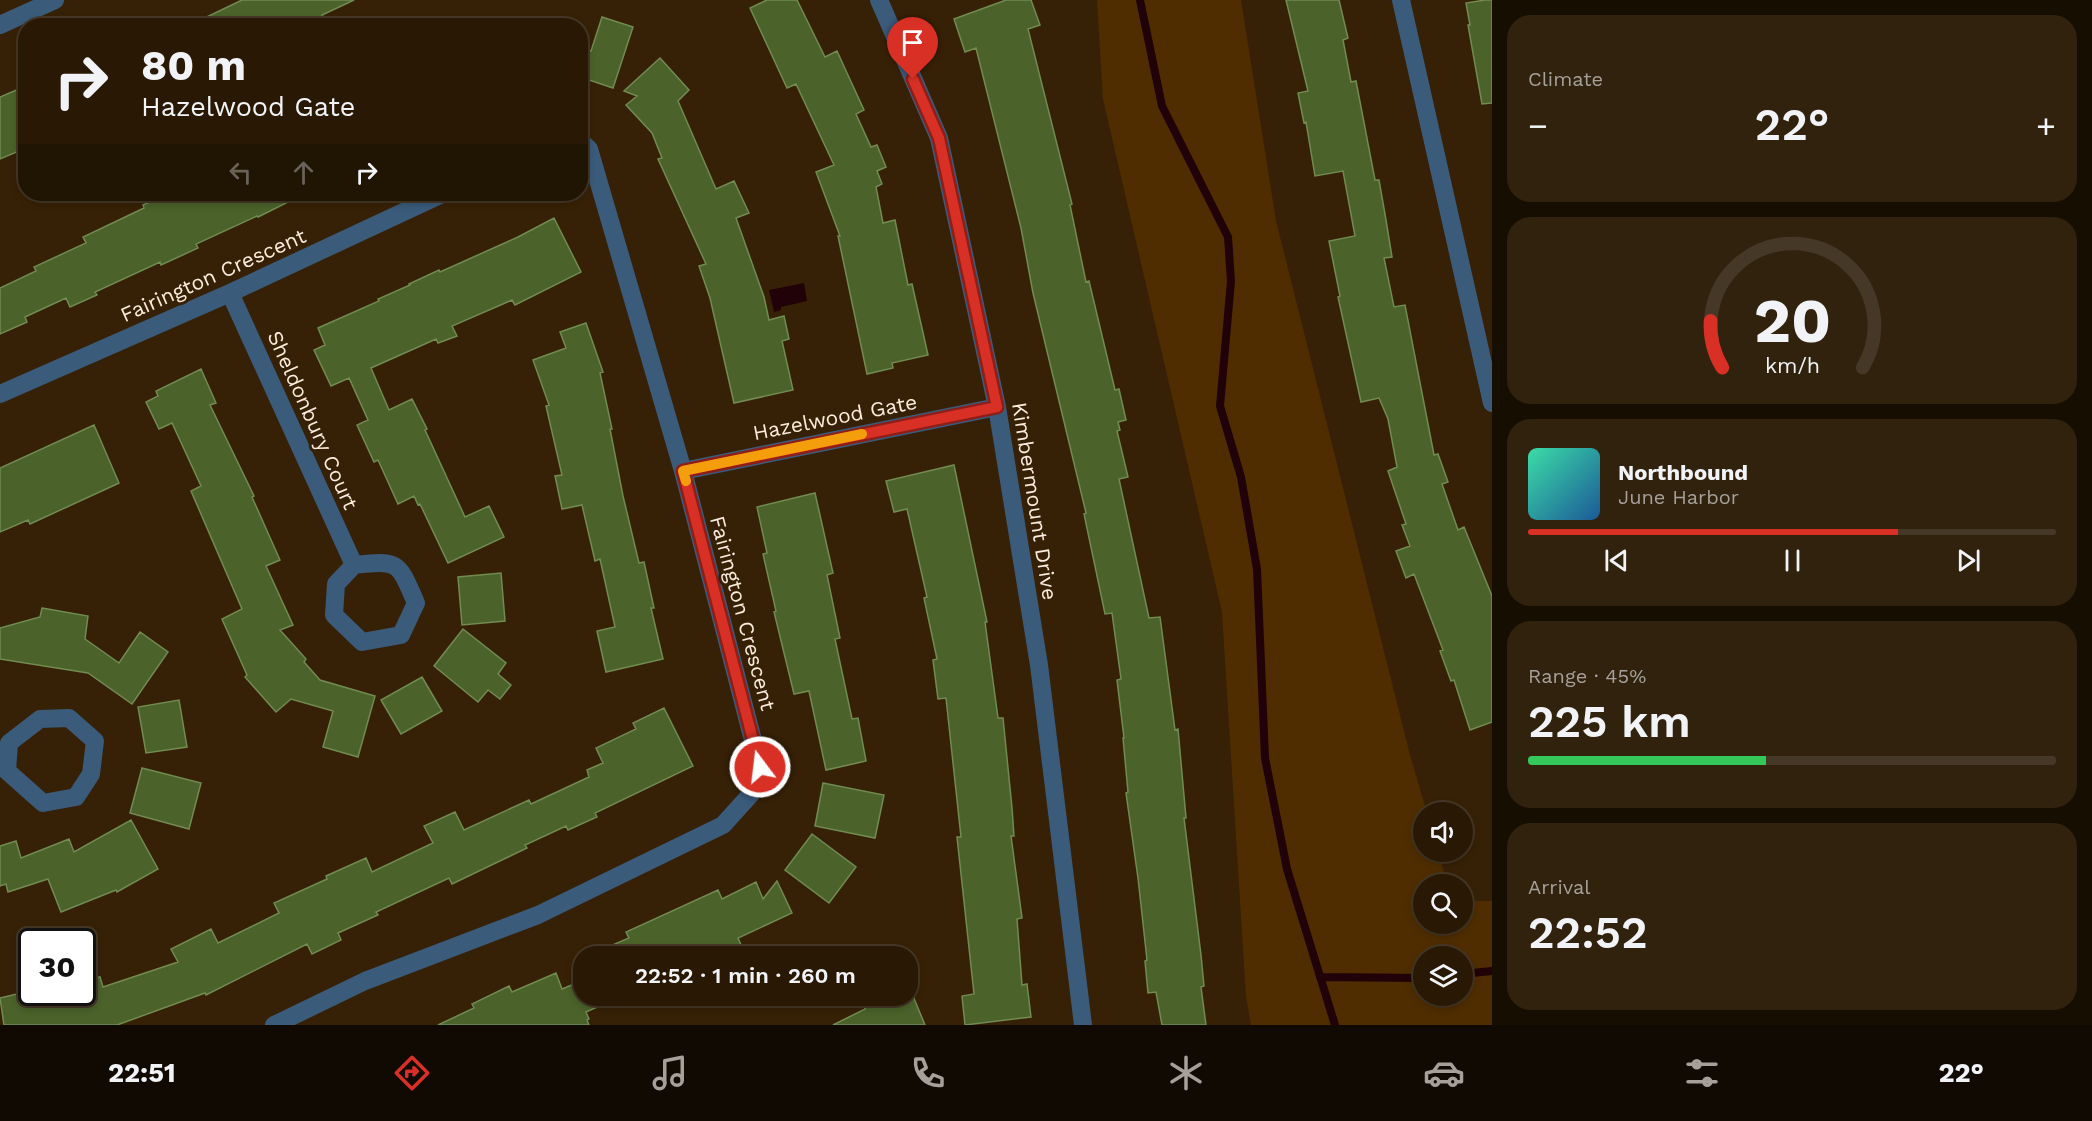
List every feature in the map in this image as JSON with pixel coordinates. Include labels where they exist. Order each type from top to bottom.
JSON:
[{"type":"street","points":[[0,25],[55,0]]},
{"type":"street","name":"Kimbermount Drive","points":[[879,0],[939,138],[997,407],[1039,665],[1083,1025]]},
{"type":"street","points":[[1401,0],[1492,403]]},
{"type":"street","name":"Fairington Crescent","points":[[274,1025],[364,981],[538,915],[723,825],[751,795],[760,767],[683,471],[588,148]]},
{"type":"street","name":"Fairington Crescent","points":[[0,394],[230,293],[427,201]]},
{"type":"street","name":"Sheldonbury Court","points":[[230,293],[354,565]]},
{"type":"street","name":"Hazelwood Gate","points":[[683,471],[997,407]]},
{"type":"street","points":[[386,562],[402,571],[416,603],[401,635],[362,642],[334,615],[336,584],[354,565],[386,562]]},
{"type":"street","points":[[69,717],[95,741],[91,774],[76,796],[43,803],[3,772],[9,743],[40,719],[69,717]]},
{"type":"shaded area","points":[[1097,0],[1241,0],[1276,221],[1424,802],[1413,802],[1413,862],[1441,862],[1445,874],[1413,874],[1413,934],[1473,934],[1473,901],[1492,901],[1492,1025],[1251,1025],[1246,996],[1222,612],[1103,99]]},
{"type":"shaded area","points":[[804,283],[807,301],[781,307],[781,310],[774,312],[769,290]]},
{"type":"building","points":[[242,0],[354,0],[322,15],[324,17],[322,18],[205,18]]},
{"type":"building","points":[[767,0],[797,0],[825,57],[837,51],[864,110],[856,114],[871,147],[877,145],[886,167],[877,171],[882,184],[876,187],[883,223],[895,220],[908,285],[912,284],[928,355],[892,363],[893,368],[867,374],[838,236],[840,236],[816,172],[834,165],[796,84],[787,88],[750,8]]},
{"type":"building","points":[[1006,0],[1031,0],[1040,25],[1028,29],[1072,204],[1070,205],[1086,282],[1089,281],[1115,390],[1119,389],[1126,420],[1118,422],[1120,430],[1117,431],[1128,477],[1119,479],[1149,618],[1160,617],[1175,730],[1178,729],[1186,818],[1184,818],[1201,955],[1204,986],[1201,987],[1206,1025],[1162,1025],[1156,992],[1148,993],[1145,961],[1147,960],[1138,878],[1126,793],[1128,792],[1124,738],[1117,680],[1121,679],[1112,613],[1105,614],[1084,514],[1086,513],[1033,293],[1021,228],[976,48],[965,52],[954,19]]},
{"type":"building","points":[[1286,0],[1339,0],[1348,38],[1343,40],[1351,82],[1356,81],[1375,180],[1379,180],[1392,257],[1384,258],[1394,307],[1405,305],[1434,455],[1438,454],[1448,482],[1442,484],[1458,530],[1464,527],[1492,596],[1492,722],[1470,730],[1454,680],[1451,681],[1440,651],[1443,650],[1414,574],[1406,578],[1396,551],[1410,546],[1402,525],[1406,524],[1388,471],[1397,467],[1388,419],[1379,398],[1361,402],[1338,297],[1340,296],[1329,241],[1355,236],[1343,171],[1315,176],[1306,122],[1304,123],[1298,93],[1308,91]]},
{"type":"building","points":[[1492,0],[1492,103],[1482,104],[1466,3]]},
{"type":"building","points":[[602,17],[633,27],[613,88],[588,80],[588,50],[591,51]]},
{"type":"building","points":[[660,58],[689,90],[678,101],[716,189],[734,181],[749,213],[736,218],[764,297],[769,320],[784,316],[789,339],[782,341],[793,390],[734,403],[710,298],[699,266],[706,264],[658,159],[662,158],[652,133],[626,105],[637,96],[624,91]]},
{"type":"building","points":[[18,89],[18,151],[0,159],[0,97]]},
{"type":"building","points":[[152,201],[290,201],[196,244],[198,248],[161,265],[160,262],[95,292],[97,295],[70,307],[66,298],[25,317],[27,322],[0,334],[0,288],[36,271],[34,267],[86,243],[83,237],[144,208],[143,205]]},
{"type":"building","points":[[554,218],[581,272],[515,305],[512,300],[452,326],[457,336],[438,343],[436,339],[371,368],[389,410],[412,399],[465,517],[489,506],[504,537],[448,563],[420,504],[418,505],[414,496],[398,504],[378,460],[374,462],[357,425],[368,420],[349,378],[331,386],[314,350],[325,345],[318,328],[379,301],[378,299],[439,270],[440,272],[518,237]]},
{"type":"building","points":[[586,323],[603,372],[600,373],[623,496],[639,563],[644,562],[654,608],[651,608],[663,659],[606,672],[597,631],[615,627],[600,559],[595,561],[582,505],[562,509],[555,476],[562,475],[546,406],[549,405],[533,360],[566,348],[560,332]]},
{"type":"building","points":[[201,369],[216,403],[210,405],[254,496],[252,497],[280,560],[266,566],[293,625],[280,630],[306,659],[304,662],[320,680],[375,696],[358,757],[323,747],[333,711],[291,699],[276,712],[245,677],[247,675],[222,619],[242,609],[191,491],[201,486],[172,423],[159,429],[146,402],[158,396],[156,391]]},
{"type":"building","points":[[94,425],[119,483],[30,524],[28,520],[0,532],[0,468]]},
{"type":"building","points":[[954,465],[987,622],[985,622],[998,718],[1003,718],[1014,836],[1011,836],[1022,918],[1017,919],[1022,985],[1027,984],[1031,1017],[965,1025],[962,996],[974,994],[957,837],[961,837],[946,698],[938,699],[933,660],[937,659],[924,598],[927,597],[907,509],[894,512],[886,481]]},
{"type":"building","points":[[815,493],[833,573],[827,575],[840,638],[835,639],[852,719],[858,718],[866,761],[826,770],[809,691],[794,694],[774,612],[776,611],[763,554],[767,553],[757,507]]},
{"type":"building","points":[[501,573],[505,621],[462,625],[458,577]]},
{"type":"building","points":[[42,608],[88,616],[85,639],[119,663],[140,632],[168,652],[132,704],[88,673],[0,659],[0,628],[40,617]]},
{"type":"building","points":[[463,629],[506,663],[498,674],[511,685],[500,699],[488,690],[478,702],[434,666]]},
{"type":"building","points":[[422,677],[442,711],[401,734],[381,700]]},
{"type":"building","points":[[179,700],[187,747],[146,753],[138,707]]},
{"type":"building","points":[[664,708],[693,766],[595,813],[597,817],[568,830],[566,826],[525,845],[527,848],[452,884],[449,878],[376,912],[378,915],[338,933],[341,940],[312,954],[307,944],[206,995],[205,993],[117,1025],[4,1025],[0,998],[18,994],[18,1006],[96,1006],[96,978],[100,977],[103,987],[178,962],[171,949],[211,929],[218,943],[279,913],[274,903],[327,879],[326,876],[366,858],[372,872],[433,843],[424,826],[455,812],[464,830],[529,800],[531,804],[589,777],[587,770],[603,763],[596,748],[636,729],[633,723]]},
{"type":"building","points":[[142,768],[201,783],[189,829],[130,813]]},
{"type":"building","points":[[823,783],[884,795],[875,838],[815,826]]},
{"type":"building","points":[[131,820],[158,869],[117,892],[116,890],[61,912],[48,879],[8,892],[6,884],[0,886],[0,846],[16,841],[21,858],[69,839],[74,852]]},
{"type":"building","points":[[812,834],[856,867],[829,903],[785,870]]},
{"type":"building","points":[[777,881],[792,913],[738,938],[742,946],[610,946],[629,938],[626,932],[718,890],[722,899],[756,882],[763,899]]},
{"type":"building","points":[[556,973],[562,989],[573,984],[573,1006],[600,1006],[586,1012],[589,1025],[438,1025],[474,1008],[472,1004],[509,986],[512,992]]},
{"type":"building","points":[[864,1006],[917,1006],[925,1025],[833,1025],[865,1009]]},
{"type":"waterway","points":[[1140,0],[1162,106],[1228,237],[1231,281],[1220,406],[1241,477],[1257,569],[1265,758],[1287,869],[1335,1025]]},
{"type":"waterway","points":[[1473,973],[1492,971]]},
{"type":"waterway","points":[[1320,977],[1413,978]]},
{"type":"slow traffic","points":[[686,481],[683,471],[862,434]]},
{"type":"route","points":[[760,767],[683,471],[997,407],[939,138],[913,79]]}]
